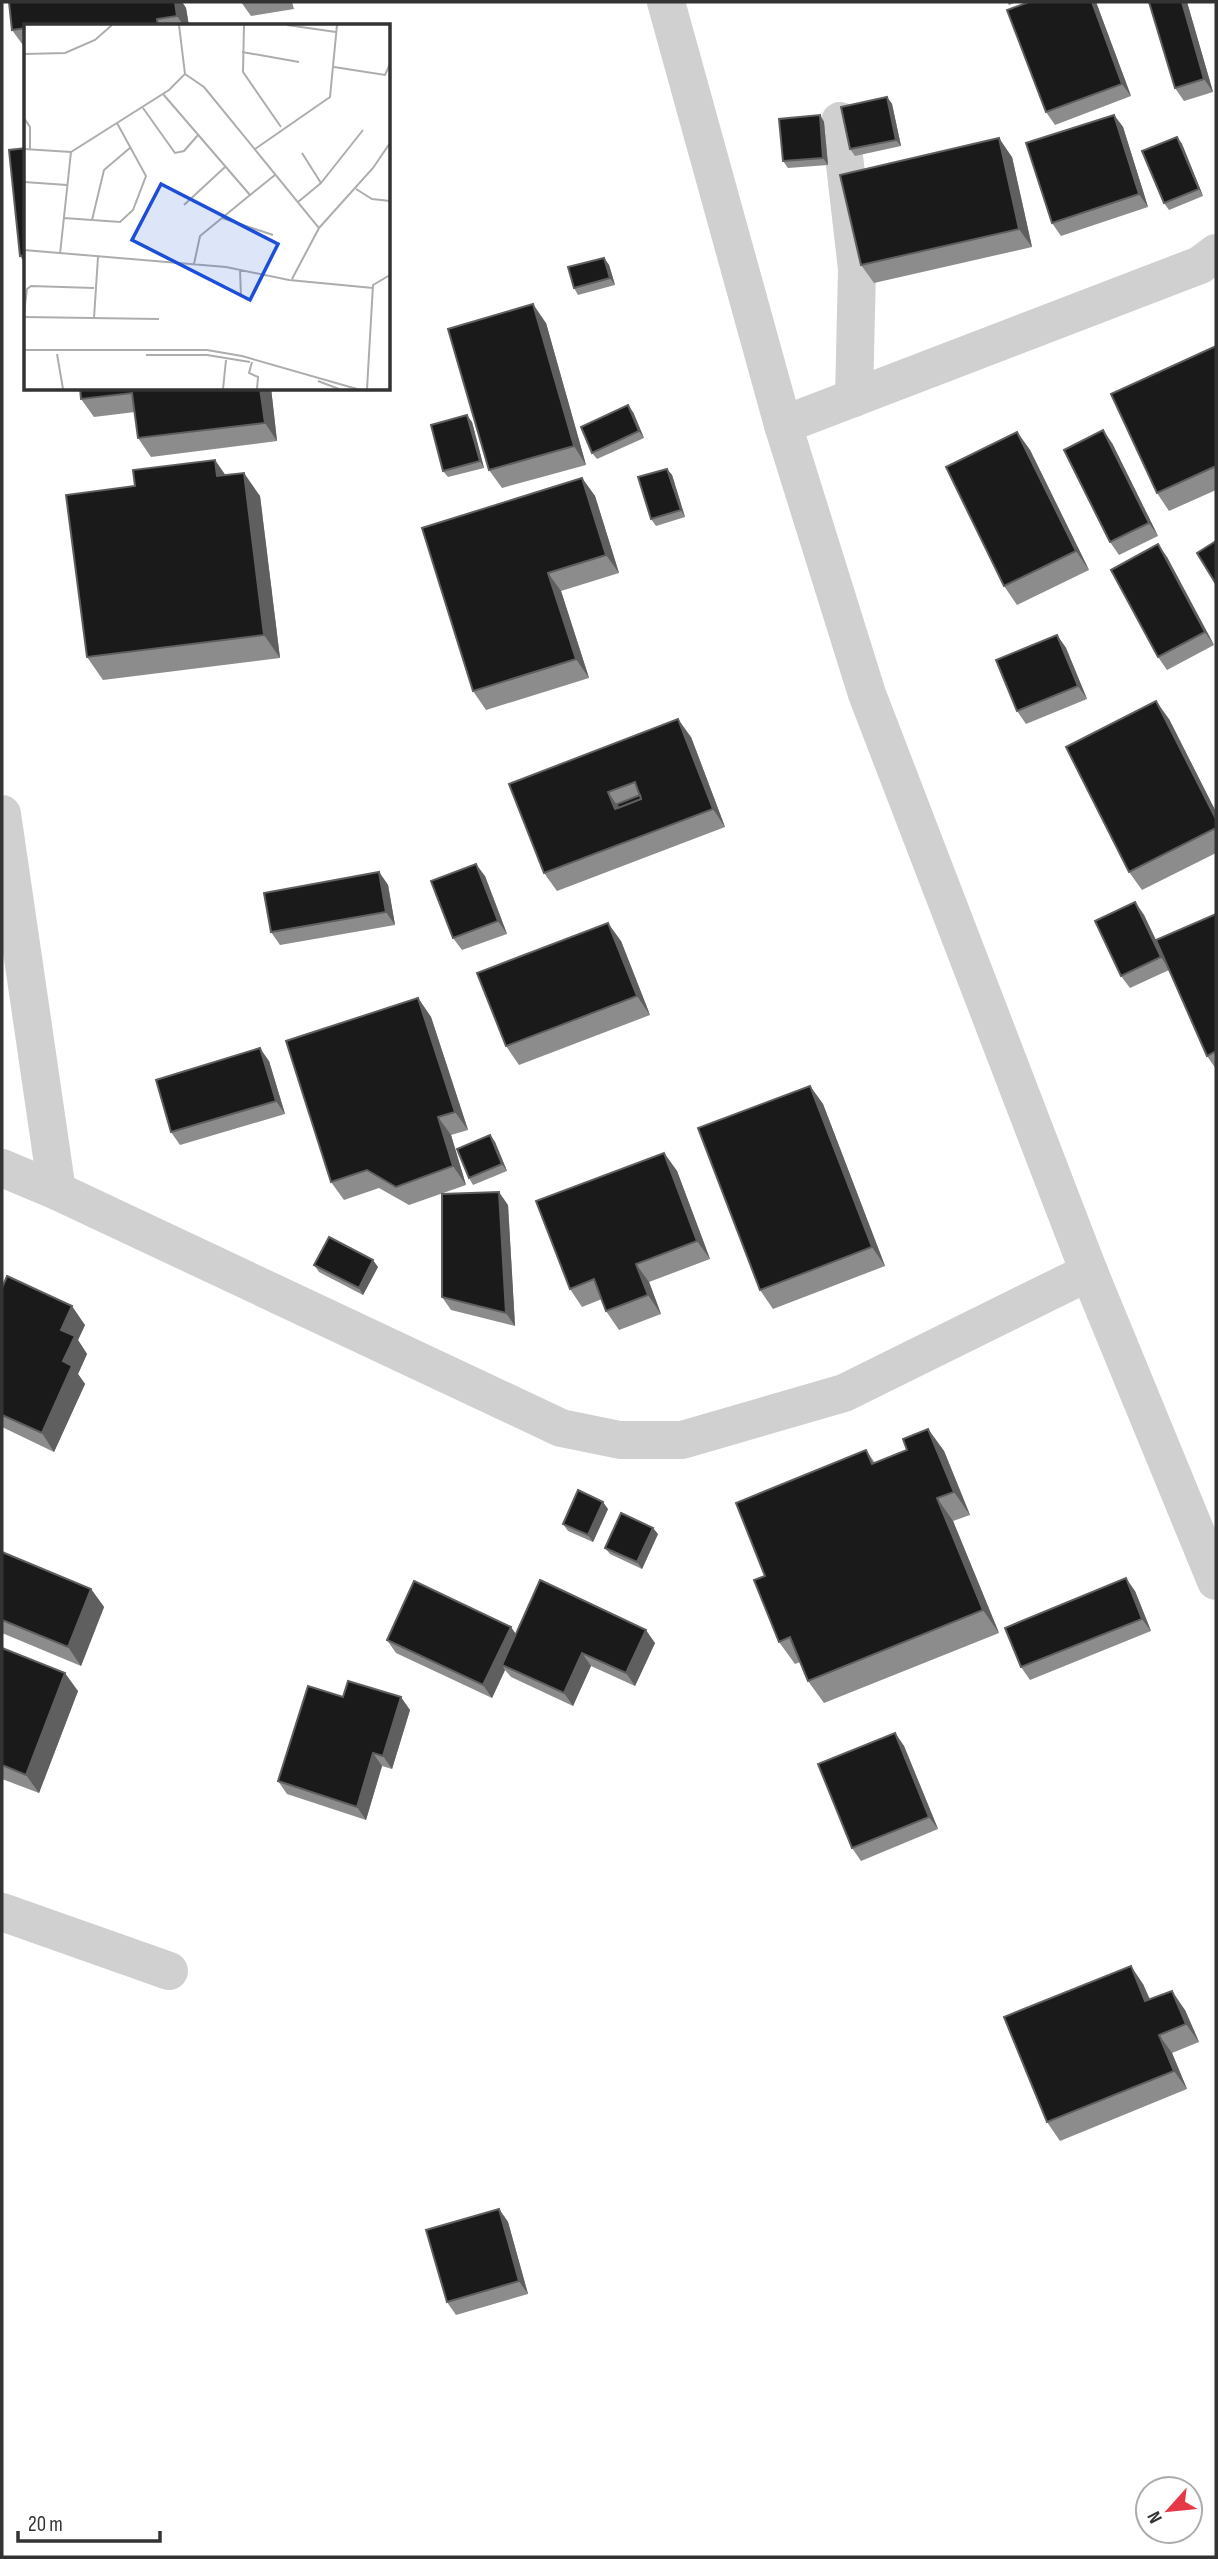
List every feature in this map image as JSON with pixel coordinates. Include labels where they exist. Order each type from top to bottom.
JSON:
[{"type":"street","points":[[666,2],[783,425],[867,694],[1089,1272],[1216,1581]]},
{"type":"street","points":[[841,121],[857,269],[854,398]]},
{"type":"street","points":[[783,425],[1199,265],[1216,253]]},
{"type":"street","points":[[2,814],[57,1191]]},
{"type":"street","points":[[2,1168],[57,1191],[561,1428],[620,1440],[682,1440],[844,1393],[1089,1272]]},
{"type":"street","points":[[2,1912],[169,1971]]},
{"type":"building","points":[[9,2],[175,2],[177,16],[157,19],[158,24],[24,24],[24,28],[12,30]]},
{"type":"building","points":[[1029,2],[1092,2],[1122,84],[1046,112],[1007,10]]},
{"type":"building","points":[[1149,2],[1182,2],[1204,79],[1175,88]]},
{"type":"building","points":[[887,97],[896,140],[850,149],[841,107]]},
{"type":"building","points":[[820,115],[823,158],[783,161],[779,119]]},
{"type":"building","points":[[1114,115],[1139,194],[1052,223],[1026,143]]},
{"type":"building","points":[[1177,137],[1199,189],[1164,203],[1142,151]]},
{"type":"building","points":[[999,138],[1019,229],[861,265],[840,175]]},
{"type":"building","points":[[24,148],[24,255],[20,256],[9,150]]},
{"type":"building","points":[[604,258],[610,278],[574,288],[568,267]]},
{"type":"building","points":[[533,304],[574,446],[489,470],[448,329]]},
{"type":"building","points":[[1216,346],[1216,466],[1157,493],[1111,394]]},
{"type":"building","points":[[80,390],[260,390],[265,423],[138,438],[132,393],[81,399]]},
{"type":"building","points":[[628,405],[639,431],[592,453],[581,427]]},
{"type":"building","points":[[467,415],[480,461],[443,471],[431,425]]},
{"type":"building","points":[[1103,430],[1149,523],[1110,542],[1064,450]]},
{"type":"building","points":[[1017,432],[1076,551],[1004,586],[946,467]]},
{"type":"building","points":[[215,460],[217,476],[244,473],[264,635],[87,657],[66,495],[135,486],[133,470]]},
{"type":"building","points":[[667,469],[681,510],[651,519],[638,477]]},
{"type":"building","points":[[582,478],[606,555],[548,573],[576,659],[473,691],[422,528]]},
{"type":"building","points":[[1216,541],[1216,584],[1197,553]]},
{"type":"building","points":[[1158,544],[1205,632],[1158,657],[1111,570]]},
{"type":"building","points":[[1057,635],[1078,686],[1017,711],[996,660]]},
{"type":"building","points":[[1156,701],[1216,819],[1216,828],[1129,872],[1066,747]]},
{"type":"building","points":[[678,719],[713,809],[544,873],[509,784]],"holes":[[[635,782],[641,799],[615,809],[608,792]]]},
{"type":"building","points":[[640,795],[641,799],[618,808],[617,804]]},
{"type":"building","points":[[476,864],[498,921],[453,938],[431,881]]},
{"type":"building","points":[[379,872],[386,912],[271,932],[264,893]]},
{"type":"building","points":[[1135,902],[1161,957],[1121,976],[1095,921]]},
{"type":"building","points":[[1216,914],[1216,1051],[1207,1056],[1156,940]]},
{"type":"building","points":[[608,923],[637,996],[506,1046],[477,973]]},
{"type":"building","points":[[418,998],[455,1112],[438,1117],[453,1166],[396,1187],[367,1170],[331,1182],[286,1041]]},
{"type":"building","points":[[260,1048],[276,1101],[171,1132],[156,1080]]},
{"type":"building","points":[[810,1086],[872,1247],[760,1290],[698,1128]]},
{"type":"building","points":[[490,1135],[502,1164],[469,1178],[457,1149]]},
{"type":"building","points":[[664,1153],[697,1241],[636,1264],[648,1295],[606,1311],[594,1279],[570,1289],[536,1201]]},
{"type":"building","points":[[499,1192],[506,1313],[442,1297],[442,1194]]},
{"type":"building","points":[[329,1237],[373,1260],[359,1288],[314,1265]]},
{"type":"building","points":[[7,1276],[72,1306],[61,1330],[75,1336],[63,1361],[72,1366],[42,1433],[2,1415],[2,1288]]},
{"type":"building","points":[[928,1429],[954,1492],[937,1498],[983,1610],[808,1681],[790,1637],[779,1642],[754,1580],[765,1576],[736,1503],[866,1450],[872,1464],[907,1450],[903,1439]]},
{"type":"building","points":[[578,1490],[603,1502],[588,1535],[563,1524]]},
{"type":"building","points":[[621,1513],[653,1528],[637,1562],[605,1548]]},
{"type":"building","points":[[2,1552],[91,1589],[68,1647],[2,1620]]},
{"type":"building","points":[[1126,1578],[1142,1619],[1021,1667],[1005,1628]]},
{"type":"building","points":[[540,1580],[646,1630],[626,1673],[582,1653],[564,1693],[502,1665]]},
{"type":"building","points":[[414,1581],[511,1627],[483,1685],[387,1640]]},
{"type":"building","points":[[2,1648],[65,1673],[26,1775],[2,1765]]},
{"type":"building","points":[[348,1681],[401,1697],[383,1756],[373,1753],[357,1807],[278,1781],[308,1686],[343,1697]]},
{"type":"building","points":[[895,1733],[929,1817],[852,1848],[818,1764]]},
{"type":"building","points":[[1131,1966],[1145,2001],[1172,1991],[1186,2024],[1159,2035],[1174,2071],[1047,2122],[1004,2017]]},
{"type":"building","points":[[499,2209],[519,2281],[447,2302],[426,2230]]}]
